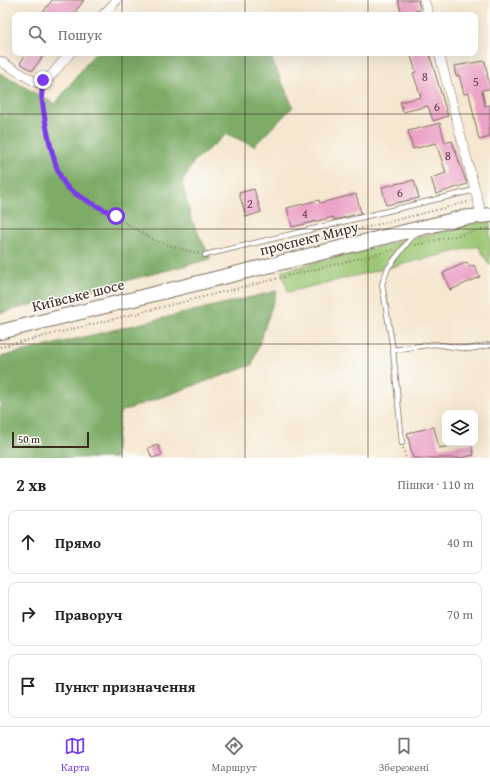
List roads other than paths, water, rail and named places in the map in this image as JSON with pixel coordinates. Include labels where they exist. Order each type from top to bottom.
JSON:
[{"type":"main road","name":"проспект Миру","points":[[164,291],[461,218],[487,210]]},
{"type":"main road","name":"Київське шосе","points":[[0,332],[164,291]]},
{"type":"street","points":[[106,12],[117,0]]},
{"type":"street","points":[[424,0],[427,12]]},
{"type":"street","points":[[0,60],[37,83],[50,78],[68,56]]},
{"type":"street","points":[[440,56],[475,190],[487,210]]},
{"type":"lane","points":[[204,255],[475,190]]},
{"type":"lane","points":[[402,443],[393,350],[382,284],[388,268],[417,229]]},
{"type":"lane","points":[[393,350],[434,344],[469,349],[490,345]]}]
